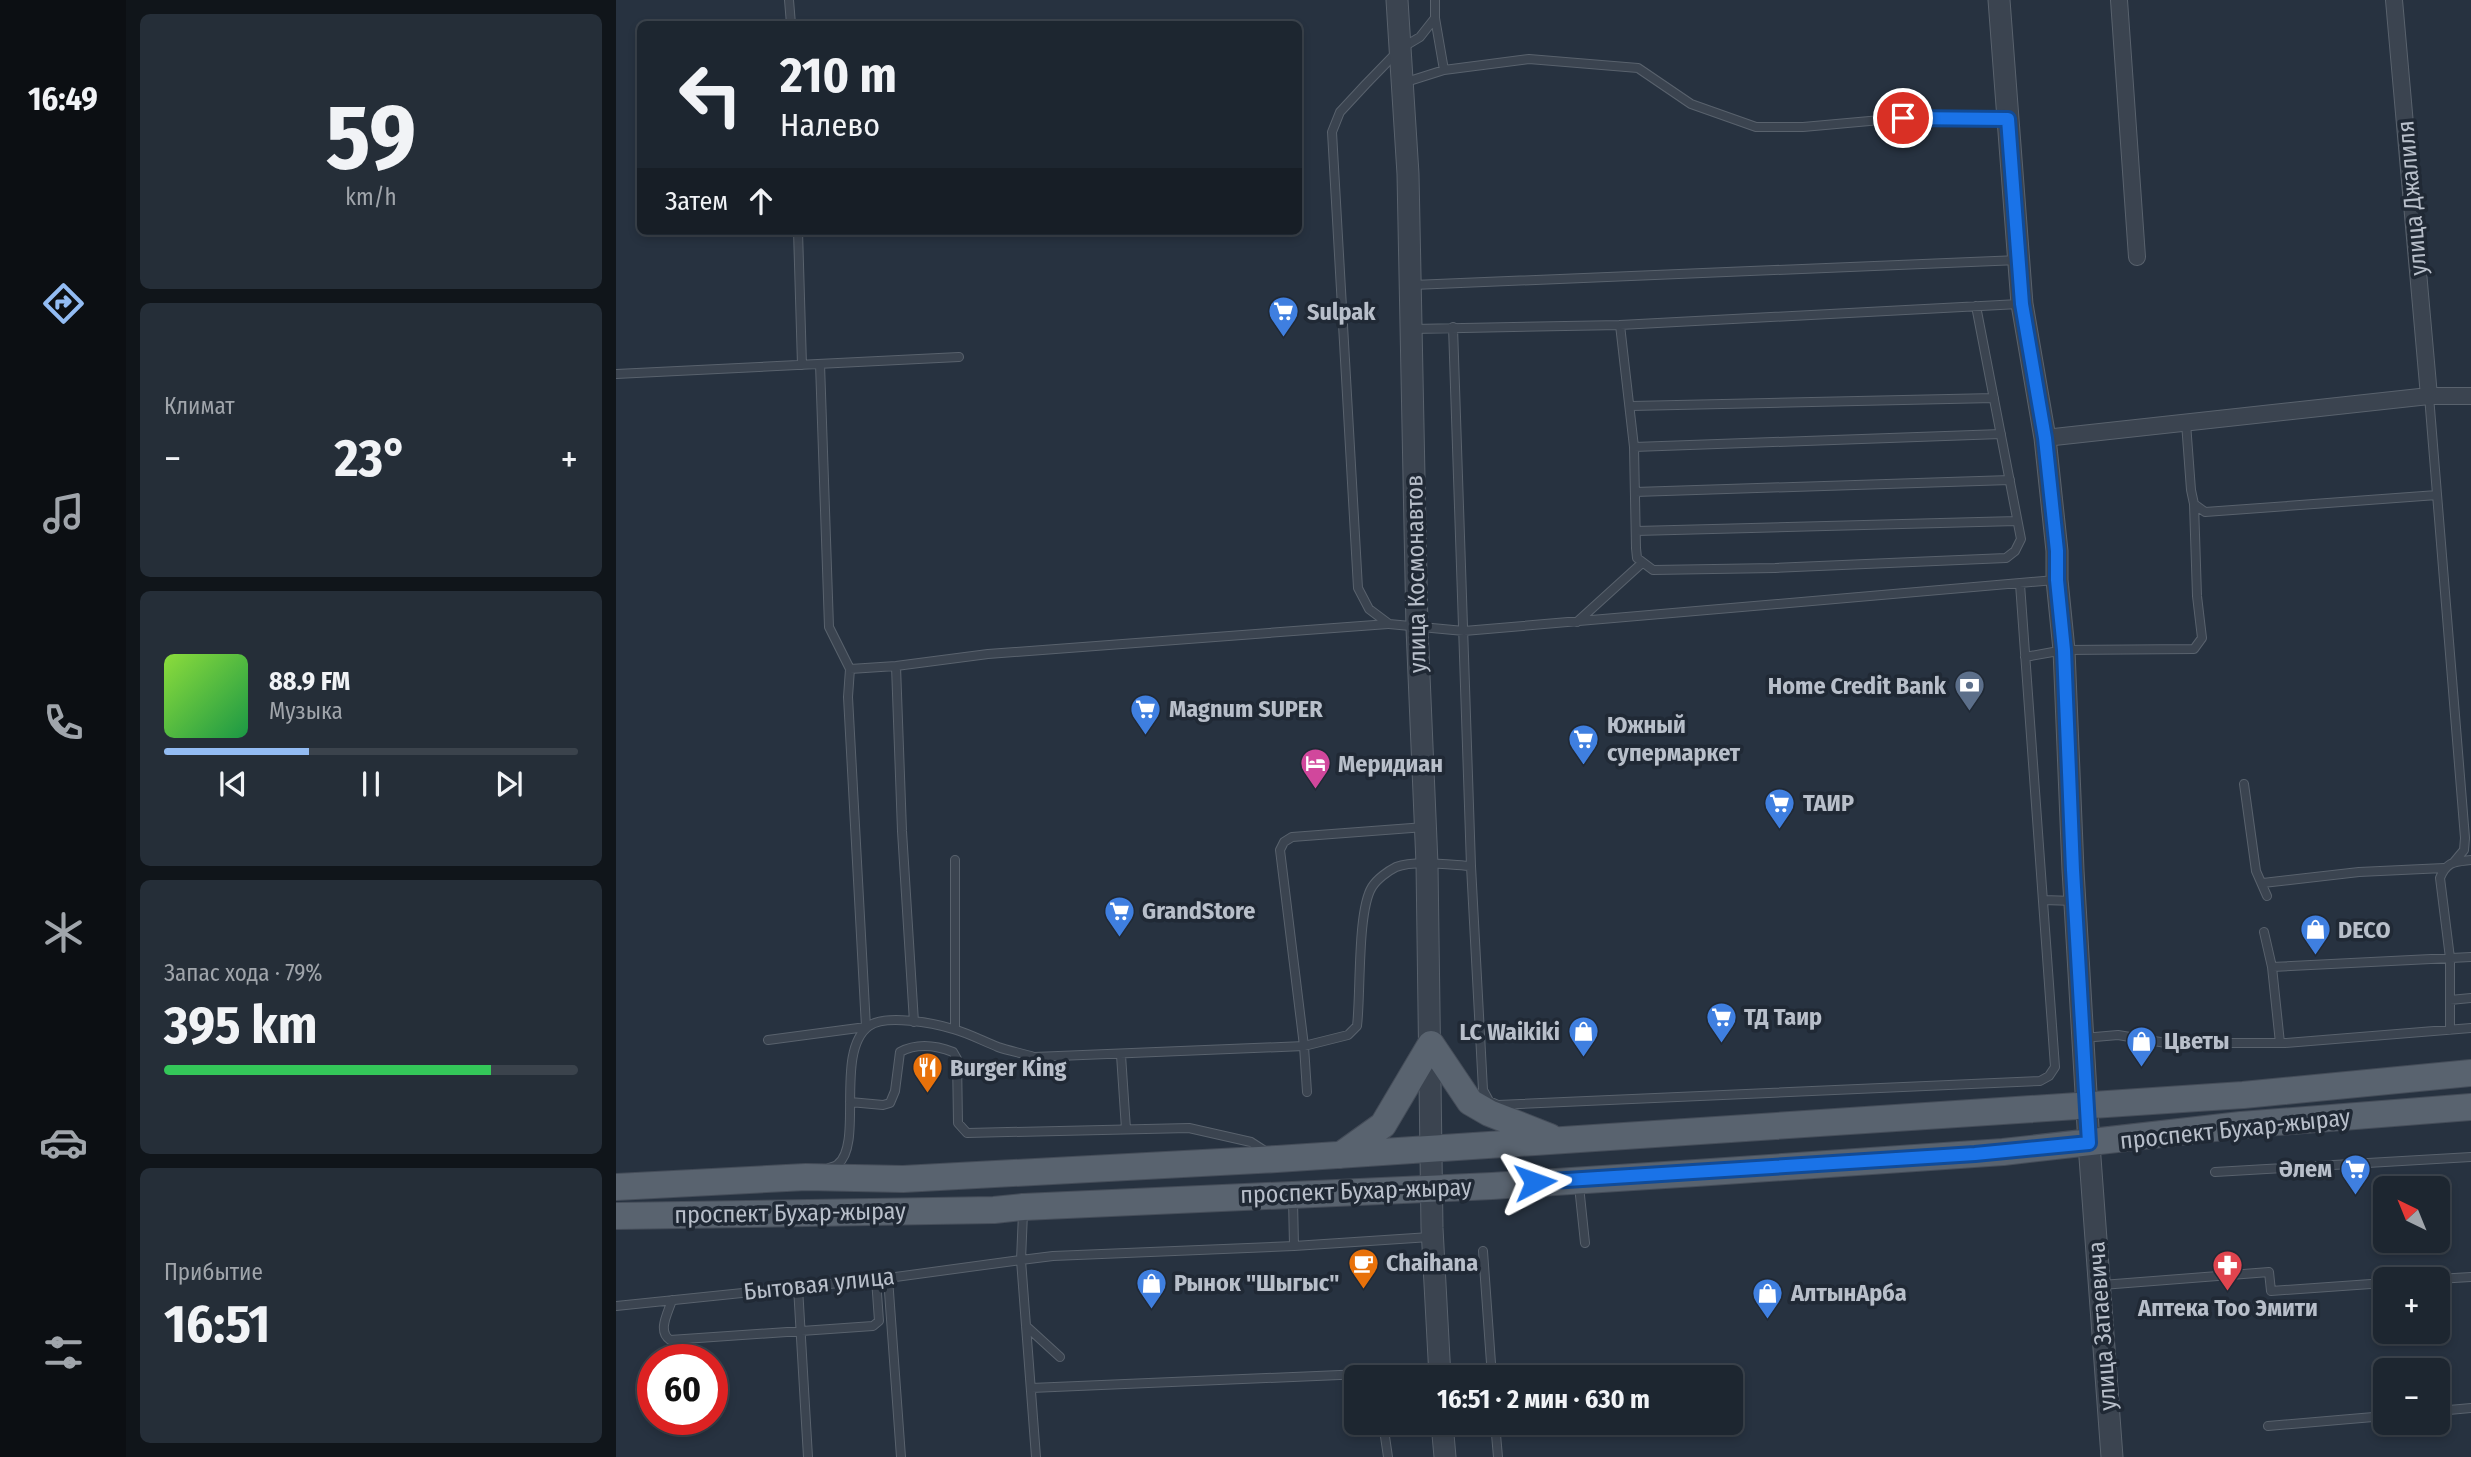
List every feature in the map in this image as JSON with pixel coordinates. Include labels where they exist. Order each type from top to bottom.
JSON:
[{"type":"main road","points":[[1340,1155],[1383,1125],[1431,1044],[1470,1102],[1489,1113],[1558,1140]]},
{"type":"main road","name":"проспект Бухар-жырау","points":[[616,1187],[806,1177],[902,1179],[1277,1159],[2244,1095],[2471,1073]]},
{"type":"main road","name":"проспект Бухар-жырау","points":[[616,1216],[994,1210],[1432,1188],[1975,1154],[2241,1125],[2471,1107]]},
{"type":"main road","points":[[805,1212],[806,1177]]},
{"type":"street","name":"улица Космонавтов","points":[[1396,0],[1408,174],[1417,628],[1427,864],[1433,1237],[1439,1365]]},
{"type":"street","points":[[1999,0],[2022,304],[2045,438],[2057,551],[2087,1106]]},
{"type":"street","points":[[2119,0],[2137,257]]},
{"type":"street","name":"улица Джалиля","points":[[2394,0],[2429,396]]},
{"type":"street","points":[[2045,438],[2429,396],[2471,396]]},
{"type":"street","name":"улица Затаевича","points":[[2087,1106],[2112,1457]]},
{"type":"street","points":[[1443,1435],[1444,1457]]},
{"type":"lane","points":[[789,0],[791,21]]},
{"type":"lane","points":[[1435,0],[1435,18],[1444,70]]},
{"type":"lane","points":[[1389,624],[1369,609],[1358,588],[1332,132],[1340,112],[1400,48],[1420,37],[1435,18]]},
{"type":"lane","points":[[1402,83],[1444,70],[1529,59],[1638,68],[1691,104],[1756,127],[1803,127],[1903,118],[2008,119]]},
{"type":"lane","points":[[798,235],[802,365]]},
{"type":"lane","points":[[1410,285],[2019,260]]},
{"type":"lane","points":[[1411,329],[1620,325],[2022,304]]},
{"type":"lane","points":[[1620,325],[1634,447],[1637,558],[1653,570],[2006,558],[2015,551],[2021,539],[1976,306]]},
{"type":"lane","points":[[1453,327],[1471,866],[1483,1090],[1489,1101],[1498,1105],[2040,1081],[2049,1076],[2055,1067],[2020,584]]},
{"type":"lane","points":[[616,374],[959,358]]},
{"type":"lane","points":[[806,1177],[839,1163],[848,1148],[852,1059],[856,1042],[866,1027],[848,697],[850,669],[830,626],[820,364]]},
{"type":"lane","points":[[2263,883],[2360,872],[2444,868],[2454,862],[2463,850],[2465,838],[2429,396]]},
{"type":"lane","points":[[1631,406],[1994,398]]},
{"type":"lane","points":[[2025,657],[2064,650],[2194,649],[2202,638],[2186,424]]},
{"type":"lane","points":[[1634,447],[2001,433]]},
{"type":"lane","points":[[1635,492],[2010,480]]},
{"type":"lane","points":[[2194,504],[2204,512],[2437,495]]},
{"type":"lane","points":[[1636,531],[2017,521]]},
{"type":"lane","points":[[1577,622],[1642,563]]},
{"type":"lane","points":[[850,669],[988,654],[1389,624],[1464,631],[2057,580]]},
{"type":"lane","points":[[895,666],[914,1022]]},
{"type":"lane","points":[[2244,785],[2256,871],[2267,896]]},
{"type":"lane","points":[[1307,1092],[1304,1046],[1280,850],[1284,842],[1293,837],[1425,827]]},
{"type":"lane","points":[[955,860],[955,1029]]},
{"type":"lane","points":[[2454,862],[2471,860]]},
{"type":"lane","points":[[768,1040],[866,1027],[893,1020],[955,1029],[999,1047],[1034,1057],[1304,1046],[1348,1035],[1357,1026],[1364,908],[1372,887],[1382,876],[1398,866],[1471,866]]},
{"type":"lane","points":[[2444,868],[2440,878],[2450,958],[2450,1030]]},
{"type":"lane","points":[[2043,900],[2075,901]]},
{"type":"lane","points":[[2264,932],[2272,967],[2280,1043]]},
{"type":"lane","points":[[2272,967],[2471,957]]},
{"type":"lane","points":[[2450,1000],[2471,998]]},
{"type":"lane","points":[[2083,1038],[2118,1035],[2166,1043],[2280,1043],[2471,1028]]},
{"type":"lane","points":[[850,1102],[883,1105],[890,1103],[895,1091],[900,1052],[910,1047],[927,1045],[953,1052],[957,1059],[958,1124],[967,1133],[1189,1128],[1251,1142],[1277,1159]]},
{"type":"lane","points":[[1121,1055],[1126,1129]]},
{"type":"lane","points":[[2215,1172],[2471,1157]]},
{"type":"lane","points":[[1578,1179],[1585,1243]]},
{"type":"lane","points":[[1293,1194],[1294,1246]]},
{"type":"lane","points":[[1023,1207],[1021,1260],[1036,1457]]},
{"type":"lane","name":"Бытовая улица","points":[[616,1306],[888,1278],[1054,1256],[1433,1237]]},
{"type":"lane","points":[[1483,1251],[1491,1365]]},
{"type":"lane","points":[[2099,1286],[2269,1272],[2271,1291],[2373,1284]]},
{"type":"lane","points":[[2450,1278],[2471,1277]]},
{"type":"lane","points":[[888,1278],[901,1457]]},
{"type":"lane","points":[[672,1300],[663,1330],[670,1340],[877,1324],[880,1321],[876,1279]]},
{"type":"lane","points":[[798,1287],[808,1457]]},
{"type":"lane","points":[[1026,1326],[1060,1357]]},
{"type":"lane","points":[[1031,1388],[1344,1375]]},
{"type":"lane","points":[[2450,1410],[2471,1408]]},
{"type":"lane","points":[[2268,1426],[2373,1417]]},
{"type":"lane","points":[[1385,1435],[1388,1457]]},
{"type":"lane","points":[[1496,1435],[1498,1457]]},
{"type":"place","name":"Sulpak","points":[[1284,339]]},
{"type":"place","name":"Home Credit Bank","points":[[1969,713]]},
{"type":"place","name":"Magnum SUPER","points":[[1146,736]]},
{"type":"place","name":"Южный супермаркет","points":[[1584,766]]},
{"type":"place","name":"Меридиан","points":[[1315,791]]},
{"type":"place","name":"ТАИР","points":[[1780,830]]},
{"type":"place","name":"GrandStore","points":[[1119,938]]},
{"type":"place","name":"DECO","points":[[2315,957]]},
{"type":"place","name":"ТД Таир","points":[[1721,1044]]},
{"type":"place","name":"LC Waikiki","points":[[1583,1059]]},
{"type":"place","name":"Цветы","points":[[2141,1068]]},
{"type":"place","name":"Burger King","points":[[927,1095]]},
{"type":"place","name":"Әлем","points":[[2355,1196]]},
{"type":"place","name":"Chaihana","points":[[1363,1290]]},
{"type":"place","name":"Аптека Тоо Эмити","points":[[2228,1293]]},
{"type":"place","name":"Рынок \"Шыгыс\"","points":[[1151,1310]]},
{"type":"place","name":"АлтынАрба","points":[[1768,1320]]},
{"type":"route","points":[[1535,1182],[1975,1154],[2089,1143],[2057,551],[2045,438],[2022,304],[2008,119],[1903,118]]}]
